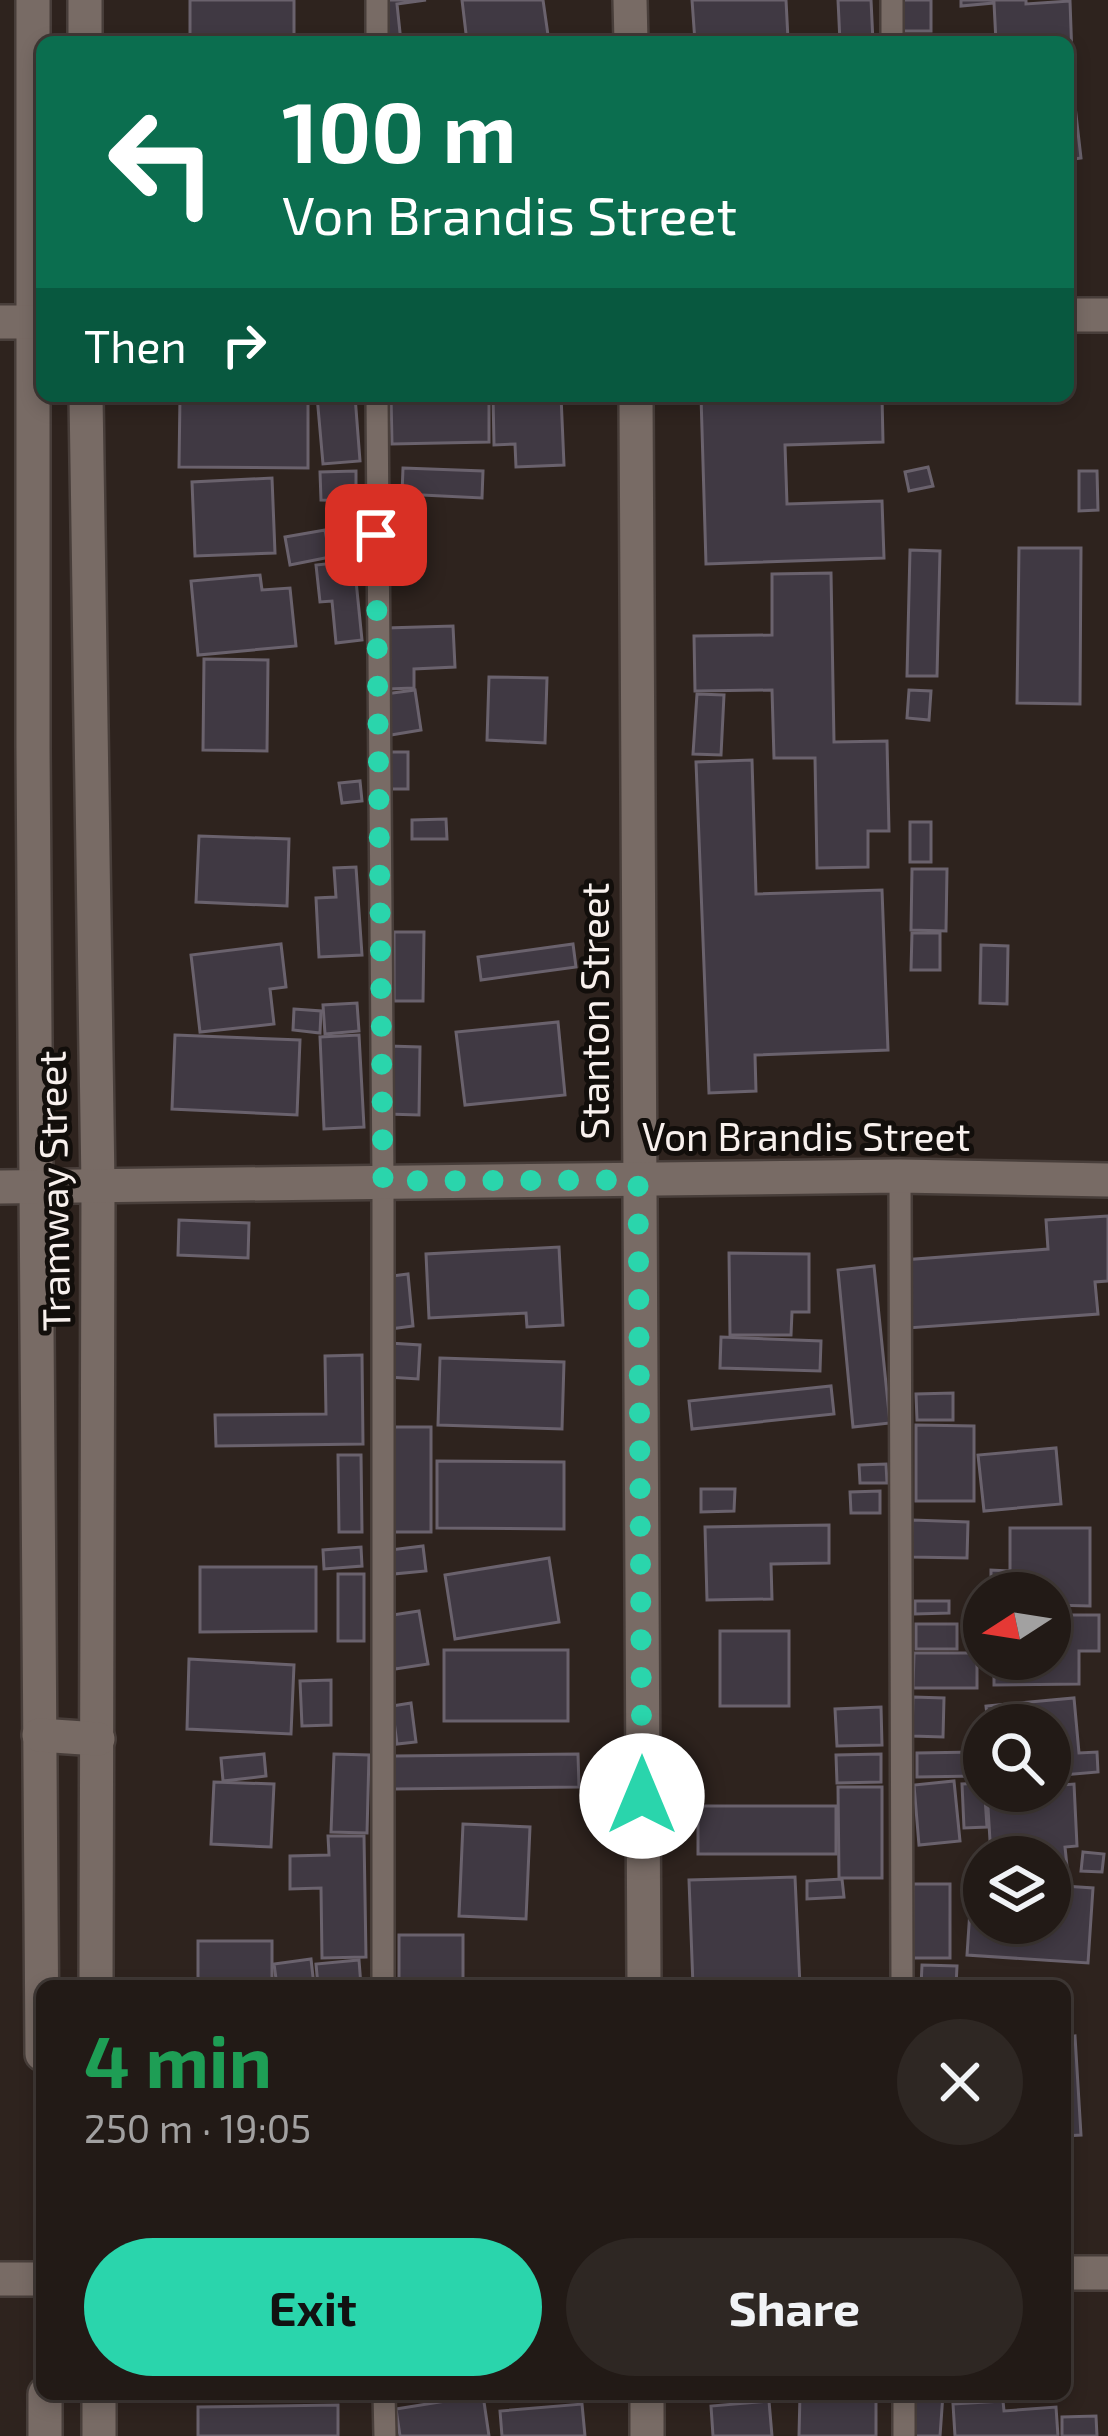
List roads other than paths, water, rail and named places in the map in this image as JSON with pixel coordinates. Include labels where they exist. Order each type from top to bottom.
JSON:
[{"type":"street","name":"Tramway Street","points":[[33,0],[36,193]]},
{"type":"street","points":[[85,0],[85,36]]},
{"type":"street","points":[[630,0],[631,36]]},
{"type":"street","points":[[1074,315],[1108,315]]},
{"type":"street","points":[[0,322],[36,322]]},
{"type":"street","name":"Tramway Street","points":[[37,402],[33,747],[41,1980]]},
{"type":"street","name":"Tramway Street","points":[[86,402],[98,1186],[96,1980]]},
{"type":"street","name":"Stanton Street","points":[[636,402],[644,1980]]},
{"type":"street","points":[[33,747],[89,746]]},
{"type":"street","name":"Von Brandis Street","points":[[0,1187],[900,1176],[1108,1180]]},
{"type":"street","points":[[39,1735],[98,1739]]},
{"type":"street","points":[[40,1947],[96,1944]]},
{"type":"street","points":[[1071,2273],[1108,2273]]},
{"type":"street","points":[[0,2279],[36,2279]]},
{"type":"street","points":[[45,2400],[45,2436]]},
{"type":"street","points":[[99,2400],[99,2436]]},
{"type":"street","points":[[647,2400],[647,2436]]},
{"type":"lane","points":[[377,0],[377,36]]},
{"type":"lane","points":[[892,0],[892,36]]},
{"type":"lane","points":[[377,402],[383,1980]]},
{"type":"lane","points":[[900,1176],[902,1980]]},
{"type":"lane","points":[[384,2400],[385,2436]]},
{"type":"lane","points":[[904,2400],[904,2436]]}]
